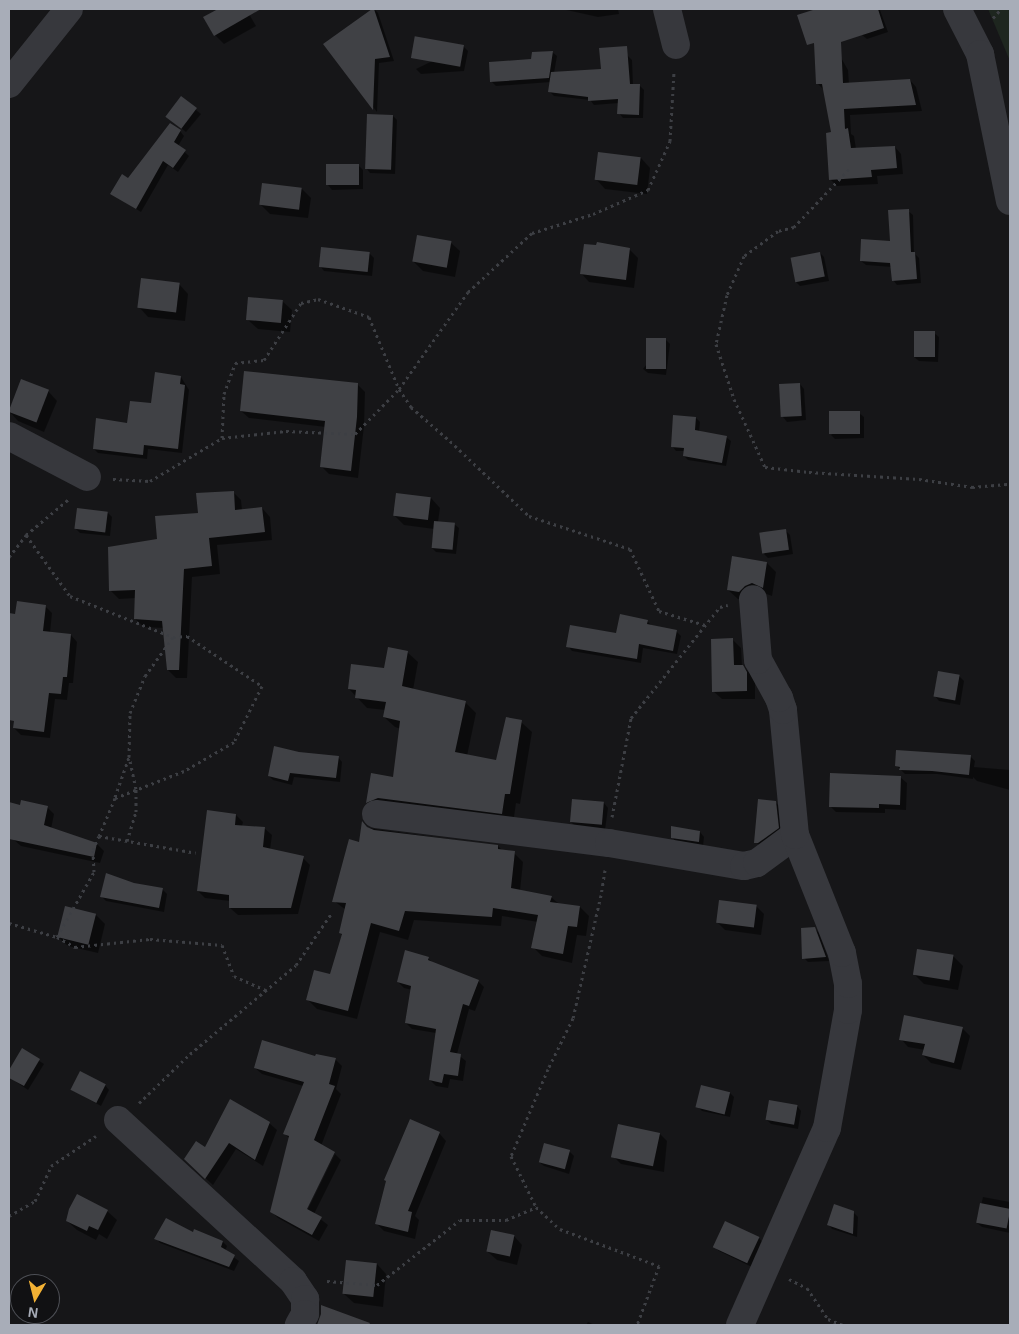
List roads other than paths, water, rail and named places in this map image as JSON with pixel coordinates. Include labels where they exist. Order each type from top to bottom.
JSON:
[{"type":"street","points":[[9,84],[69,9]]},
{"type":"street","points":[[667,9],[676,45]]},
{"type":"street","points":[[957,9],[980,54],[1010,201]]},
{"type":"street","points":[[9,436],[87,478]]},
{"type":"street","points":[[740,1325],[826,1128],[848,1010],[848,984],[842,952],[795,835],[782,710],[779,698],[758,660],[753,599]]},
{"type":"street","points":[[376,814],[609,843],[744,866],[757,863],[795,835]]},
{"type":"street","points":[[118,1120],[280,1266],[305,1299],[305,1314],[299,1325]]}]
